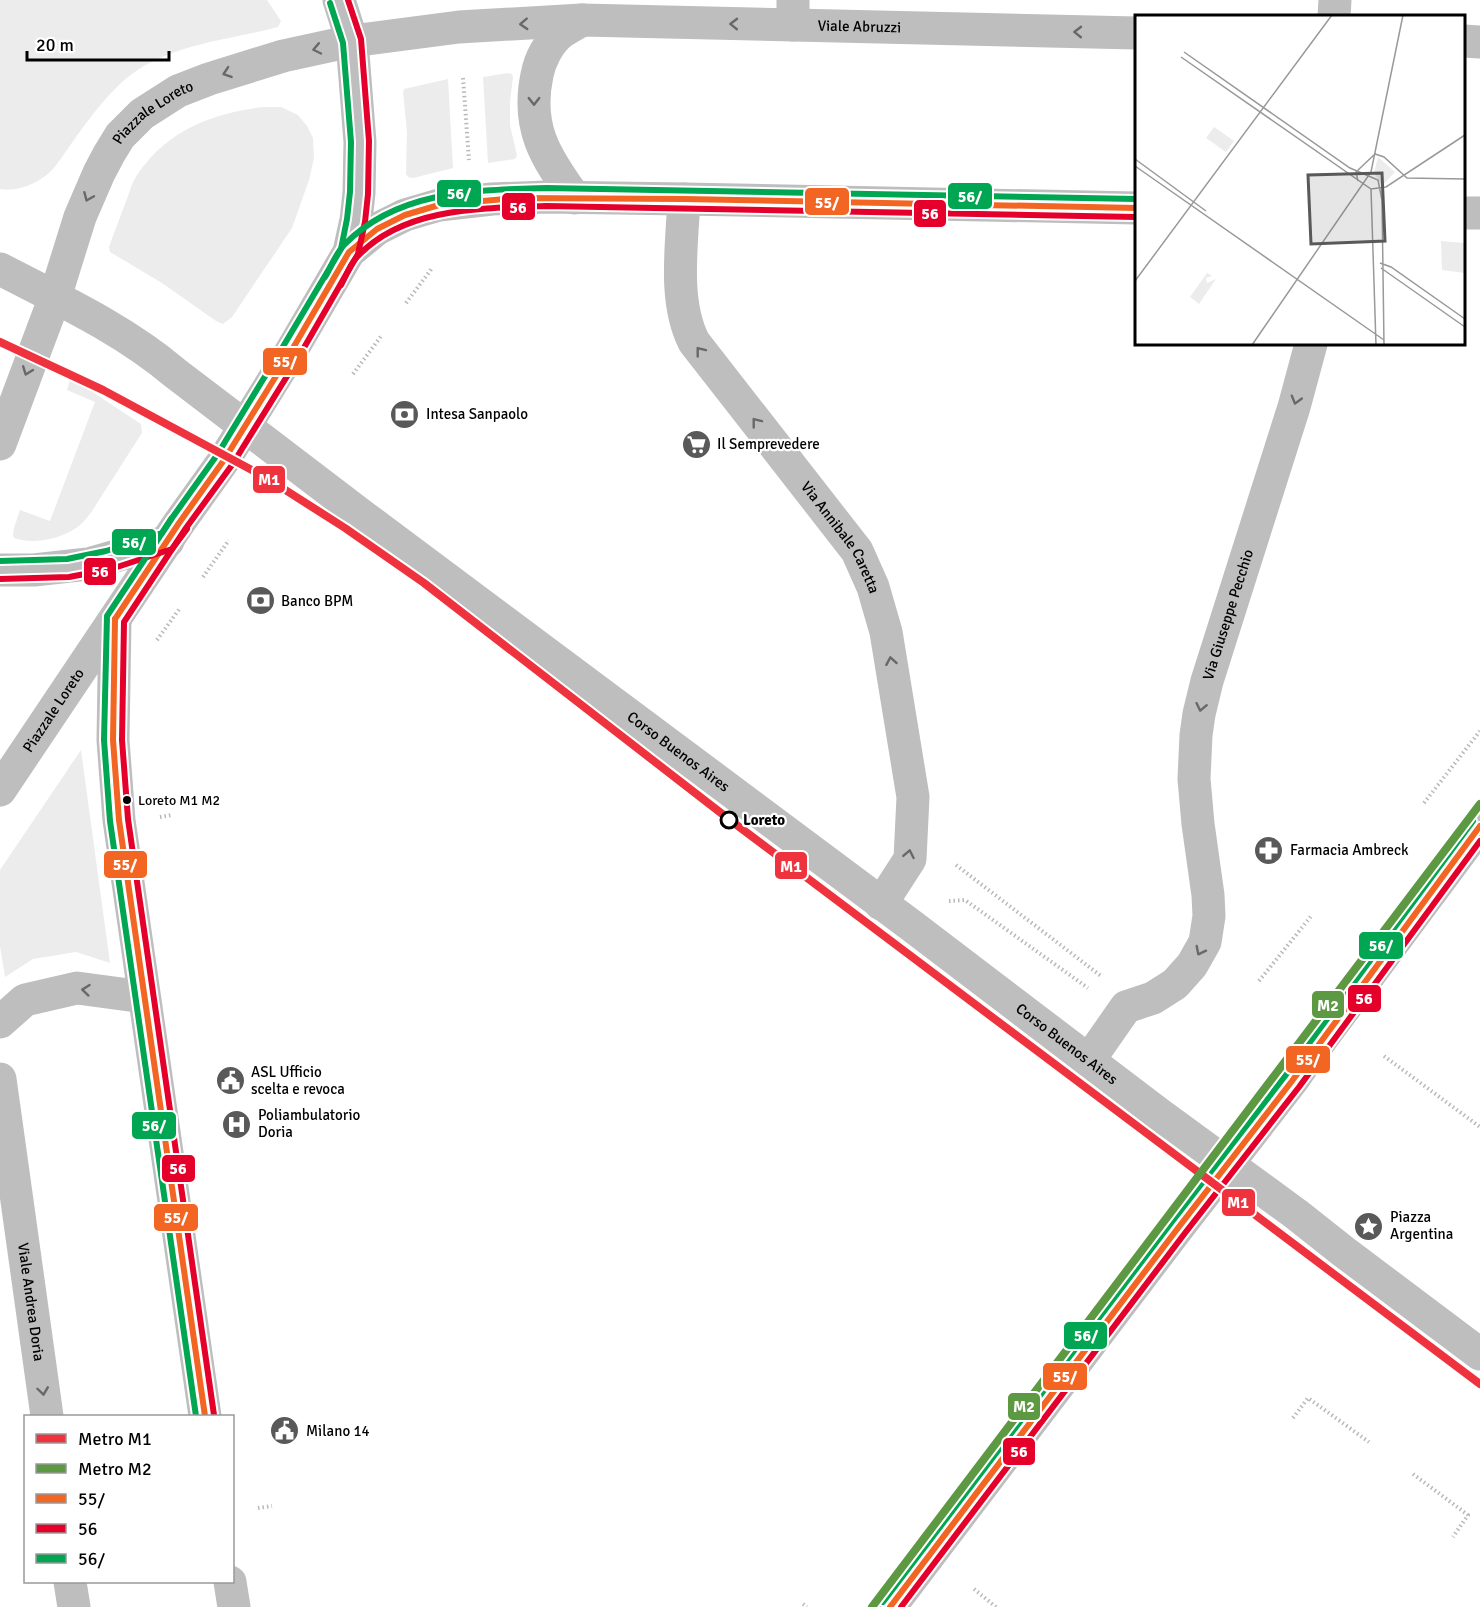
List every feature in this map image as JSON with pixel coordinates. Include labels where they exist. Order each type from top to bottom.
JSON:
[{"type":"main road","name":"Piazzale Loreto","points":[[0,790],[224,460],[349,252],[357,211],[360,166],[359,125],[351,41],[339,0]]},
{"type":"main road","points":[[1334,15],[1335,0]]},
{"type":"main road","name":"Viale Abruzzi","points":[[351,41],[459,27],[582,20],[793,13],[1135,33]]},
{"type":"main road","points":[[575,198],[555,169],[540,140],[534,120],[533,95],[538,67],[549,45],[562,32],[582,20]]},
{"type":"main road","name":"Piazzale Loreto","points":[[0,444],[55,297],[80,217],[99,173],[120,136],[142,114],[178,91],[283,56],[351,41]]},
{"type":"main road","points":[[1465,41],[1480,42]]},
{"type":"main road","points":[[349,252],[387,223],[405,215],[438,205],[508,198],[1135,208]]},
{"type":"main road","name":"Via Annibale Caretta","points":[[684,199],[681,289],[687,329],[694,342],[857,551],[878,602],[886,632],[913,797],[910,859],[881,904]]},
{"type":"main road","points":[[0,268],[105,324],[156,357],[245,426]]},
{"type":"main road","name":"Via Giuseppe Pecchio","points":[[1089,1060],[1126,1006],[1154,998],[1168,990],[1192,965],[1204,942],[1207,931],[1208,895],[1194,779],[1199,714],[1207,681],[1294,407],[1311,345]]},
{"type":"main road","name":"Corso Buenos Aires","points":[[245,426],[1159,1114],[1228,1163]]},
{"type":"main road","points":[[0,570],[34,570],[88,564],[168,541]]},
{"type":"main road","points":[[115,619],[113,740],[124,866],[205,1415]]},
{"type":"main road","points":[[890,1607],[1292,1082],[1322,1038],[1480,826]]},
{"type":"main road","points":[[0,1022],[25,1000],[78,988],[144,997]]},
{"type":"main road","name":"Viale Andrea Doria","points":[[0,1079],[8,1183],[47,1415]]},
{"type":"main road","points":[[1228,1163],[1480,1354]]},
{"type":"main road","points":[[70,1583],[74,1607]]},
{"type":"main road","points":[[230,1583],[234,1607]]},
{"type":"path","points":[[463,78],[470,167]]},
{"type":"path","points":[[406,303],[433,267]]},
{"type":"path","points":[[352,374],[382,335]]},
{"type":"path","points":[[203,577],[229,540]]},
{"type":"path","points":[[153,646],[180,608]]},
{"type":"path","points":[[1424,803],[1480,731]]},
{"type":"path","points":[[956,865],[1103,977]]},
{"type":"path","points":[[1259,981],[1312,915]]},
{"type":"path","points":[[1384,1056],[1480,1127]]},
{"type":"path","points":[[1293,1418],[1308,1398],[1369,1442]]},
{"type":"path","points":[[1413,1474],[1467,1515],[1453,1537]]},
{"type":"path","points":[[258,1508],[272,1506]]},
{"type":"path","points":[[974,1589],[996,1607]]},
{"type":"path","points":[[803,1604],[807,1607]]},
{"type":"shaded area","points":[[0,0],[267,0],[281,21],[278,27],[213,41],[151,62],[132,74],[115,89],[85,124],[48,174],[29,185],[7,190],[0,189]]},
{"type":"shaded area","points":[[508,73],[513,77],[510,125],[517,156],[515,159],[488,163],[483,77]]},
{"type":"shaded area","points":[[448,79],[453,168],[413,178],[408,177],[406,174],[407,132],[404,89]]},
{"type":"shaded area","points":[[264,107],[281,107],[298,115],[313,138],[314,158],[309,180],[292,228],[232,317],[223,324],[110,252],[109,247],[133,182],[158,150],[189,128],[206,120]]},
{"type":"shaded area","points":[[73,379],[141,424],[142,433],[92,511],[80,525],[70,532],[46,540],[29,541],[14,538],[14,528],[20,510],[50,521],[95,402],[67,390],[70,380]]},
{"type":"shaded area","points":[[81,750],[110,963],[76,952],[33,959],[5,977],[0,946],[0,870]]},
{"type":"metro line","name":"M1","points":[[0,342],[103,390],[265,477],[345,528],[424,583],[730,820],[1480,1384]]},
{"type":"metro line","name":"M2","points":[[872,1607],[1480,804]]},
{"type":"transit line","name":"56","points":[[214,1415],[128,819],[122,740],[124,622],[186,528],[232,465],[294,365],[358,254],[368,194],[369,141],[361,39],[348,0]]},
{"type":"transit line","name":"56/","points":[[196,1415],[110,821],[104,740],[107,616],[217,455],[341,249],[350,192],[351,142],[343,43],[330,3]]},
{"type":"transit line","name":"56/","points":[[325,277],[341,248],[365,227],[388,213],[413,203],[465,192],[546,188],[1135,199]]},
{"type":"transit line","name":"55/","points":[[115,619],[224,460],[349,252],[377,229],[405,215],[439,205],[516,198],[1135,208]]},
{"type":"transit line","name":"56","points":[[341,285],[355,260],[376,241],[397,228],[420,219],[471,210],[546,206],[1135,217]]},
{"type":"transit line","name":"56/","points":[[0,561],[67,559],[106,551],[162,533],[171,519]]},
{"type":"transit line","name":"56","points":[[0,579],[69,577],[111,569],[172,549],[187,529]]},
{"type":"transit line","name":"55/","points":[[115,619],[113,740],[119,820],[205,1415]]},
{"type":"transit line","name":"56/","points":[[883,1602],[1285,1076],[1473,821]]},
{"type":"transit line","name":"55/","points":[[890,1607],[1292,1081],[1480,826]]},
{"type":"transit line","name":"56","points":[[901,1607],[1299,1087],[1480,841]]},
{"type":"place","name":"Intesa Sanpaolo","points":[[405,414]]},
{"type":"place","name":"Il Semprevedere","points":[[696,444]]},
{"type":"place","name":"Banco BPM","points":[[260,601]]},
{"type":"place","name":"Loreto M1 M2","points":[[127,800]]},
{"type":"place","name":"Loreto","points":[[729,820]]},
{"type":"place","name":"Farmacia Ambreck","points":[[1269,850]]},
{"type":"place","name":"ASL Ufficio scelta e revoca","points":[[230,1081]]},
{"type":"place","name":"Poliambulatorio Doria","points":[[237,1124]]},
{"type":"place","name":"Piazza Argentina","points":[[1369,1226]]},
{"type":"place","name":"Milano 14","points":[[285,1431]]}]
